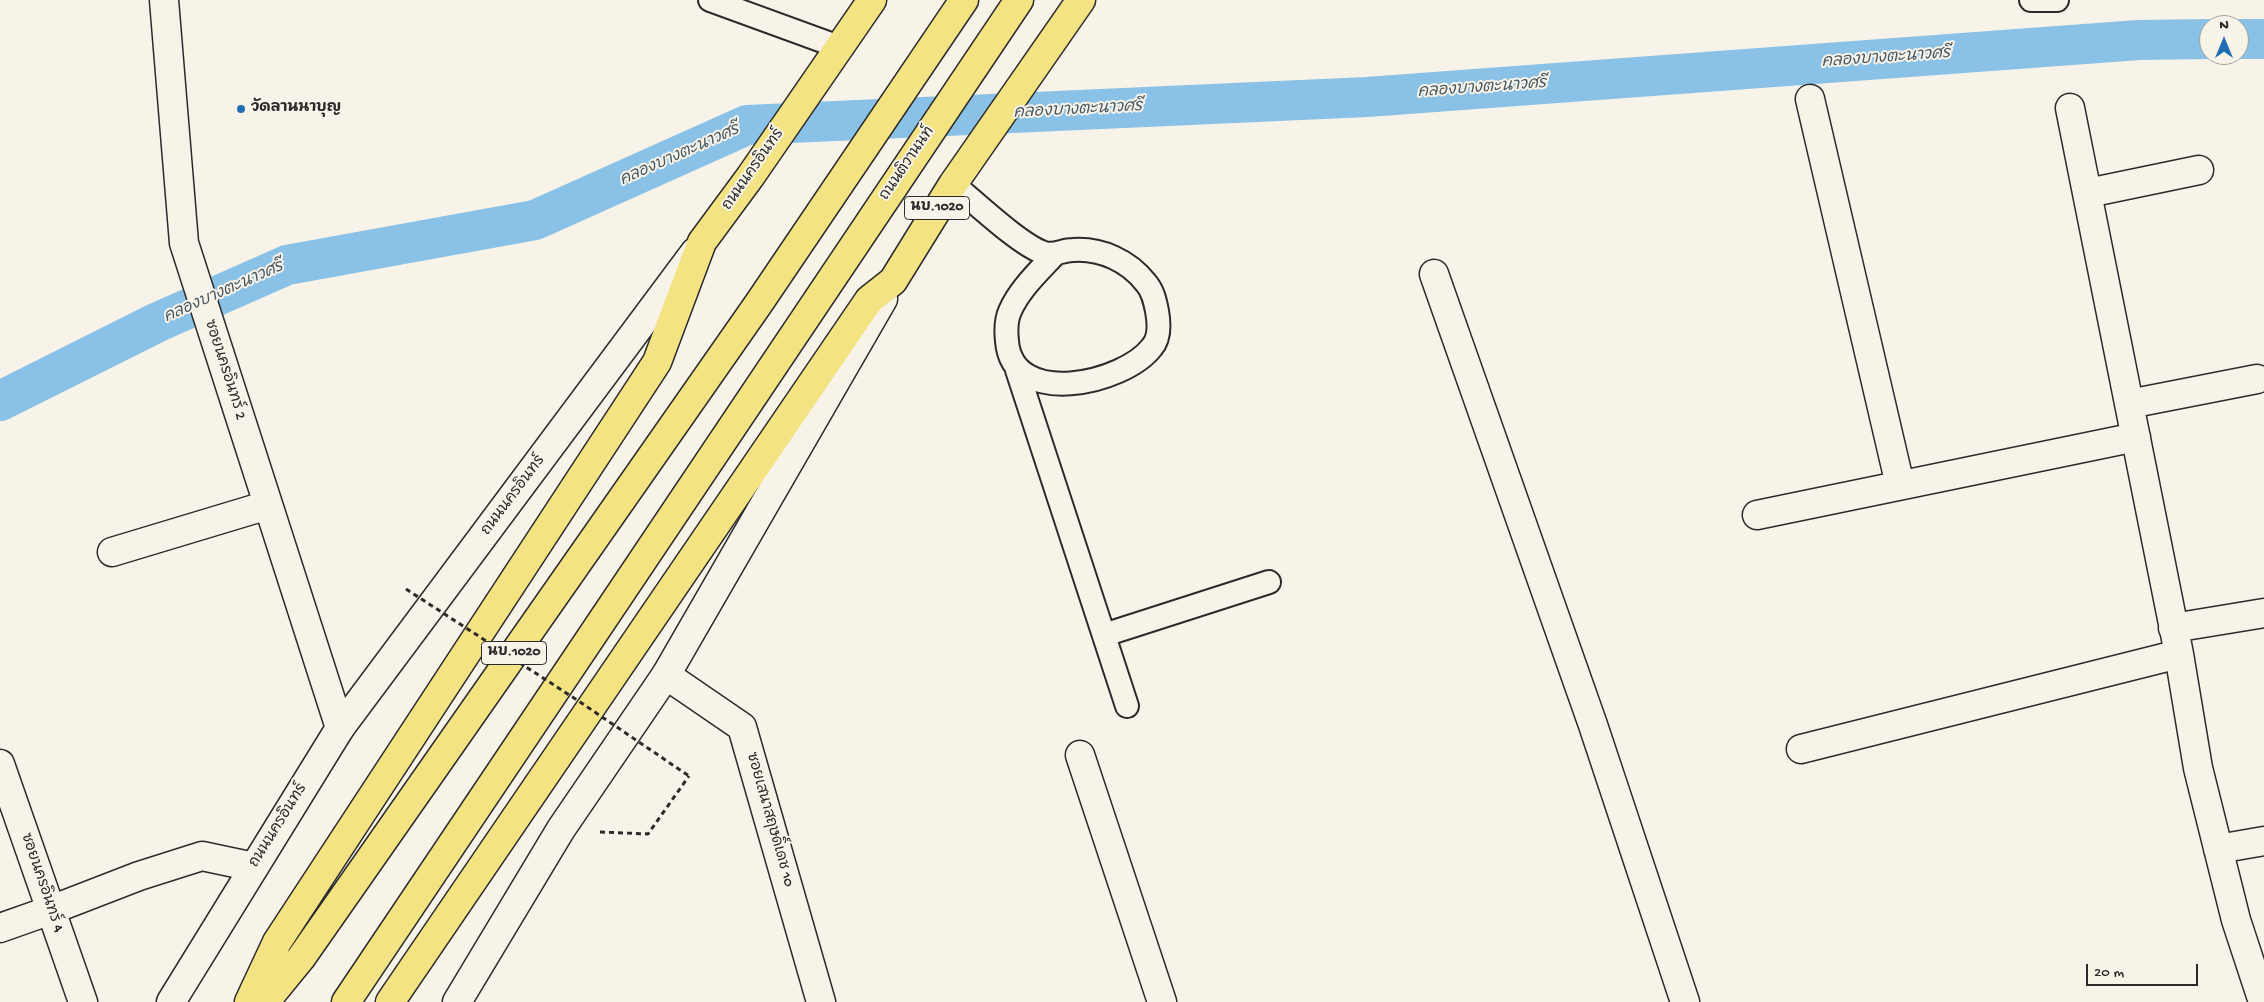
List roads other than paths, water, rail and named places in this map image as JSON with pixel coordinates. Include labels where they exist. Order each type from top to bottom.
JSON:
[{"type":"main road","name":"ถนนนครอินทร์","points":[[702,242],[750,177],[872,0]]},
{"type":"main road","name":"นบ.1020","points":[[265,1002],[306,950],[760,302],[964,0]]},
{"type":"main road","name":"ถนนติวานนท์","points":[[346,1002],[1019,0]]},
{"type":"main road","name":"นบ.1020","points":[[894,281],[953,184],[1048,51],[1081,0]]},
{"type":"main road","points":[[249,1002],[277,942],[656,362],[702,242]]},
{"type":"main road","points":[[390,1002],[869,300],[894,281]]},
{"type":"street","name":"ซอยนครอินทร์ 2","points":[[164,0],[184,243],[340,728]]},
{"type":"street","points":[[1810,99],[1900,485]]},
{"type":"street","points":[[2070,108],[2176,641],[2198,768],[2236,920],[2263,1002]]},
{"type":"street","points":[[2088,193],[2199,170]]},
{"type":"street","name":"ถนนนครอินทร์","points":[[171,1002],[340,728],[702,242]]},
{"type":"street","points":[[1434,274],[1593,725],[1685,1002]]},
{"type":"street","name":"นบ.1020","points":[[457,1002],[561,829],[666,675],[894,281]]},
{"type":"street","points":[[2129,404],[2257,379]]},
{"type":"street","points":[[1757,515],[2136,437]]},
{"type":"street","points":[[112,552],[268,505]]},
{"type":"street","points":[[1800,749],[2176,641],[2264,613]]},
{"type":"street","name":"ซอยเสนาสฤษดิ์เดช 10","points":[[666,675],[742,727],[822,1002]]},
{"type":"street","points":[[1080,755],[1162,1002]]},
{"type":"street","name":"ซอยนครอินทร์ 4","points":[[0,764],[83,1002]]},
{"type":"street","points":[[2218,849],[2264,841]]},
{"type":"street","points":[[0,928],[139,876],[202,856],[254,867]]},
{"type":"lane","points":[[710,0],[833,56]]},
{"type":"lane","points":[[2031,0],[2057,0]]},
{"type":"lane","points":[[953,184],[1023,241],[1039,250],[1054,254],[1072,250],[1100,252],[1123,263],[1138,274],[1154,295],[1158,314],[1158,330],[1154,346],[1141,358],[1122,369],[1099,378],[1078,383],[1057,384],[1034,380],[1017,370]]},
{"type":"lane","points":[[1054,254],[1023,291],[1009,312],[1006,332],[1007,348],[1017,370],[1127,706]]},
{"type":"lane","points":[[1104,636],[1269,582]]},
{"type":"waterway","name":"คลองบางตะนาวศรี","points":[[0,401],[158,322],[287,265],[535,220],[747,125],[1367,97],[2139,40],[2199,39]]},
{"type":"waterway","name":"คลองบางตะนาวศรี","points":[[2249,39],[2264,39]]},
{"type":"place","name":"วัดลานนาบุญ","points":[[241,109]]}]
